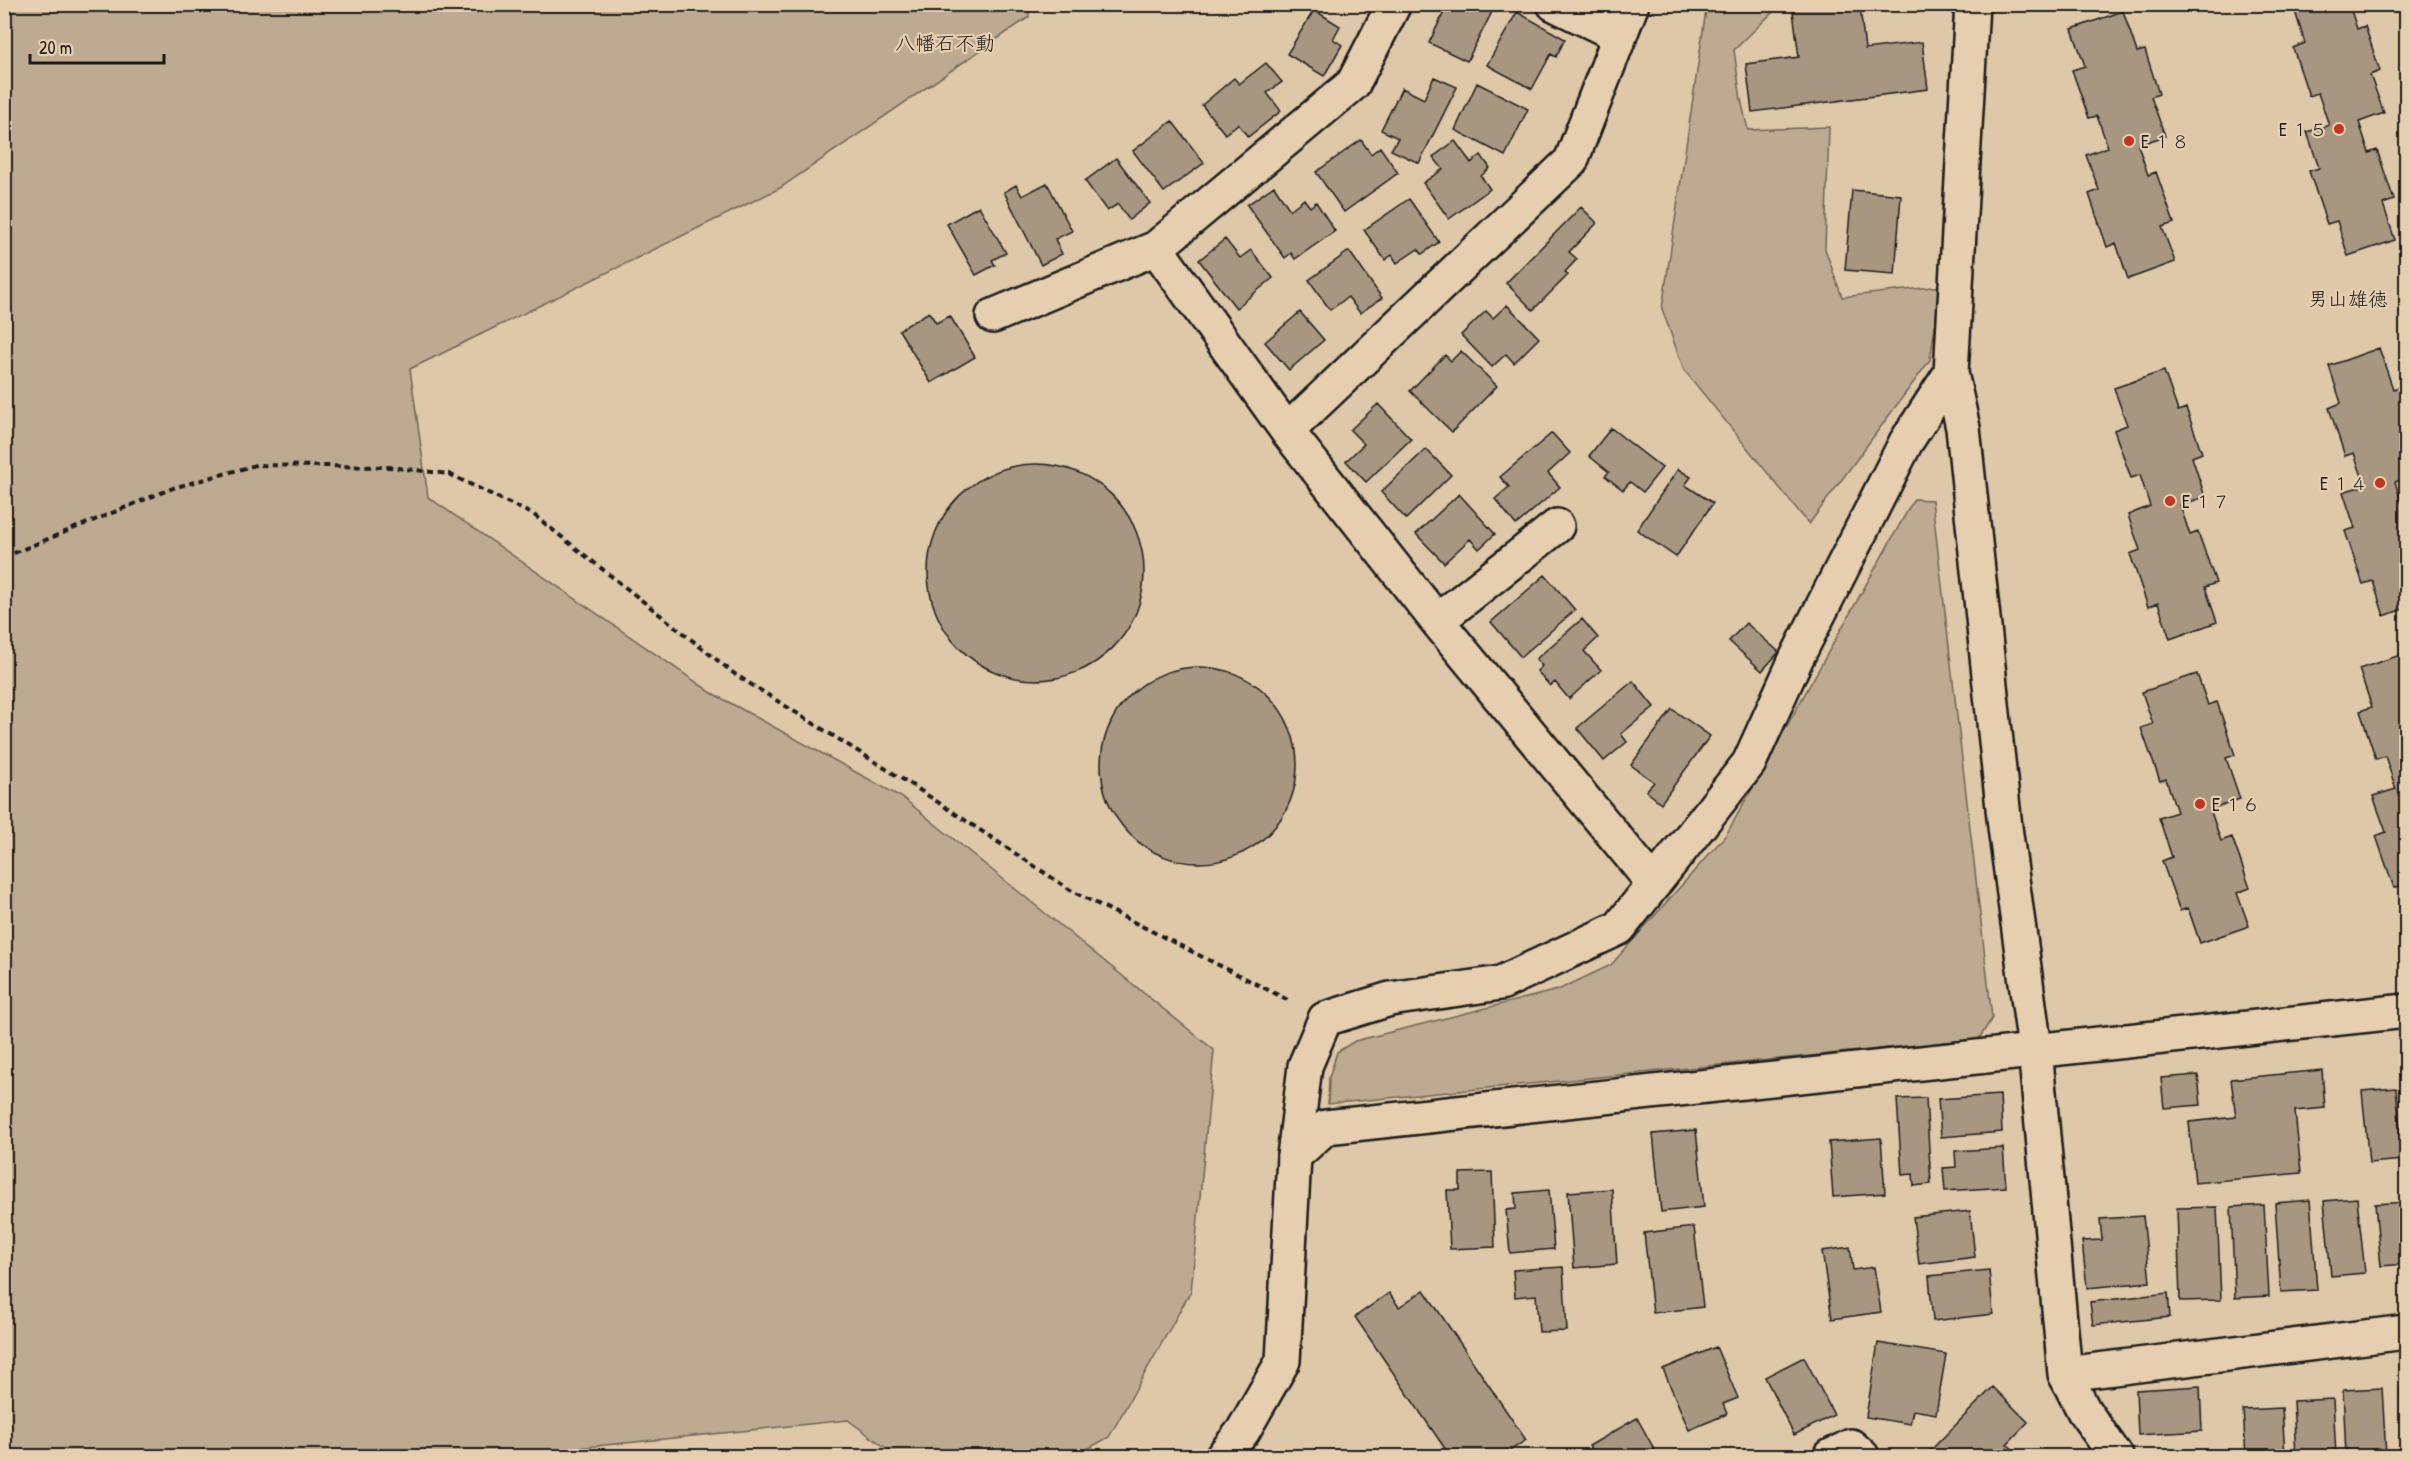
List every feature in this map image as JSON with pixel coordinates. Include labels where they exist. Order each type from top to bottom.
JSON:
[{"type":"street","points":[[993,315],[1156,248],[1353,84],[1394,4]]},
{"type":"street","points":[[1554,4],[1620,36]]},
{"type":"street","points":[[1287,431],[1571,160],[1632,4]]},
{"type":"street","points":[[1972,4],[1951,373],[1963,428],[2005,827],[2035,1049],[2064,1374],[2084,1411],[2116,1456]]},
{"type":"street","points":[[1156,248],[1287,431],[1437,621],[1654,884]]},
{"type":"street","points":[[1223,1456],[1243,1431],[1283,1361],[1294,1156],[1305,1066],[1325,1019],[1390,999],[1501,983],[1619,928],[1749,763],[1796,659],[1906,442],[1951,373]]},
{"type":"street","points":[[1437,621],[1557,526]]},
{"type":"street","points":[[1294,1156],[1326,1126],[2406,1011]]},
{"type":"street","points":[[2064,1374],[2406,1332]]},
{"type":"street","points":[[1830,1456],[1851,1446],[1862,1456]]},
{"type":"path","points":[[4,557],[173,488],[256,465],[389,467],[449,474],[534,515],[736,675],[915,787],[1072,891],[1325,1019]]},
{"type":"shaded area","points":[[5,4],[1029,5],[1029,17],[780,188],[410,369],[428,497],[712,693],[903,798],[1214,1050],[1191,1291],[1109,1437],[1075,1456],[897,1456],[848,1420],[498,1456],[5,1456]]},
{"type":"shaded area","points":[[1716,5],[1775,5],[1778,7],[1734,50],[1741,100],[1748,130],[1829,127],[1825,249],[1842,297],[1941,286],[1930,360],[1809,524],[1684,370],[1662,309],[1706,10]]},
{"type":"shaded area","points":[[1914,499],[1932,500],[1992,1018],[1979,1039],[1328,1104],[1329,1078],[1337,1052],[1355,1041],[1558,990],[1611,965],[1726,835]]},
{"type":"building","points":[[1448,4],[1488,4],[1494,8],[1467,61],[1429,43]]},
{"type":"building","points":[[1792,4],[1889,4],[1860,8],[1865,49],[1922,42],[1928,89],[1752,112],[1746,64],[1799,57]]},
{"type":"building","name":"E １５","points":[[2349,4],[2357,29],[2365,26],[2380,71],[2370,75],[2384,113],[2359,122],[2369,153],[2377,150],[2394,200],[2383,204],[2395,240],[2348,256],[2337,221],[2327,224],[2309,171],[2319,168],[2307,132],[2329,125],[2318,93],[2309,96],[2293,48],[2305,43],[2293,5]]},
{"type":"building","points":[[1314,10],[1340,26],[1333,39],[1342,45],[1324,76],[1287,54]]},
{"type":"building","name":"E １８","points":[[2123,11],[2137,52],[2145,50],[2159,94],[2151,97],[2165,136],[2138,145],[2148,175],[2156,172],[2174,223],[2162,227],[2175,262],[2128,279],[2116,243],[2107,247],[2089,194],[2099,190],[2086,155],[2108,147],[2097,116],[2089,118],[2072,70],[2085,66],[2072,29]]},
{"type":"building","points":[[1517,12],[1565,39],[1556,57],[1551,54],[1532,89],[1487,65]]},
{"type":"building","points":[[1266,63],[1282,82],[1267,93],[1281,111],[1248,137],[1238,124],[1225,134],[1202,105],[1234,78],[1239,84]]},
{"type":"building","points":[[1434,77],[1457,87],[1419,163],[1391,150],[1398,138],[1381,130],[1402,88],[1424,99]]},
{"type":"building","points":[[1477,83],[1528,109],[1505,156],[1455,130]]},
{"type":"building","points":[[1172,121],[1204,163],[1164,192],[1133,151]]},
{"type":"building","points":[[1361,140],[1371,154],[1380,147],[1398,173],[1344,212],[1316,172]]},
{"type":"building","points":[[1455,141],[1471,163],[1481,155],[1490,168],[1481,176],[1490,189],[1449,219],[1423,183],[1443,169],[1433,157]]},
{"type":"building","points":[[1116,158],[1150,203],[1129,220],[1118,204],[1107,211],[1085,181]]},
{"type":"building","points":[[1047,183],[1072,231],[1055,239],[1062,254],[1041,265],[1004,192],[1016,185],[1022,196]]},
{"type":"building","points":[[1274,186],[1290,210],[1304,199],[1310,207],[1316,202],[1335,231],[1295,259],[1291,253],[1285,258],[1247,205]]},
{"type":"building","points":[[1852,190],[1901,195],[1895,274],[1845,270]]},
{"type":"building","points":[[1409,199],[1439,242],[1422,254],[1418,249],[1397,263],[1392,255],[1385,260],[1364,230]]},
{"type":"building","points":[[979,206],[1006,253],[992,260],[995,265],[976,275],[947,224]]},
{"type":"building","points":[[1581,207],[1597,223],[1569,252],[1577,259],[1565,272],[1568,275],[1533,310],[1506,283]]},
{"type":"building","points":[[1225,239],[1240,258],[1251,250],[1273,278],[1236,308],[1199,260]]},
{"type":"building","points":[[1349,251],[1382,298],[1360,313],[1348,297],[1330,310],[1309,280]]},
{"type":"building","points":[[1507,305],[1539,338],[1514,363],[1506,354],[1492,367],[1461,335],[1486,311],[1493,318]]},
{"type":"building","points":[[929,312],[936,323],[950,316],[975,357],[931,383],[899,330]]},
{"type":"building","points":[[1300,312],[1324,340],[1289,370],[1265,342]]},
{"type":"building","name":"E １４","points":[[2379,348],[2393,389],[2401,386],[2406,403],[2406,478],[2395,482],[2406,512],[2406,608],[2384,616],[2373,581],[2363,584],[2345,531],[2355,528],[2343,492],[2365,485],[2354,453],[2345,456],[2329,408],[2341,403],[2329,366]]},
{"type":"building","points":[[1461,351],[1497,386],[1452,432],[1410,391],[1445,355],[1451,361]]},
{"type":"building","name":"E １７","points":[[2164,371],[2178,411],[2186,408],[2202,453],[2192,457],[2205,497],[2180,505],[2190,535],[2198,532],[2216,583],[2205,587],[2217,622],[2170,639],[2158,603],[2148,607],[2130,554],[2140,550],[2128,515],[2150,506],[2140,475],[2131,478],[2114,430],[2127,425],[2114,388]]},
{"type":"building","points":[[1378,404],[1411,439],[1366,482],[1346,461],[1364,444],[1350,430]]},
{"type":"building","points":[[1611,428],[1662,468],[1643,492],[1630,482],[1623,490],[1605,476],[1609,472],[1589,456]]},
{"type":"building","points":[[1552,433],[1570,453],[1548,473],[1560,487],[1516,525],[1495,499],[1509,487],[1500,477]]},
{"type":"building","points":[[1426,449],[1451,475],[1406,519],[1381,492]]},
{"type":"building","points":[[1036,464],[1057,466],[1077,472],[1096,482],[1112,496],[1126,512],[1136,531],[1142,551],[1144,572],[1142,593],[1136,613],[1126,632],[1112,648],[1096,662],[1077,672],[1057,678],[1036,680],[1015,678],[995,672],[976,662],[960,648],[946,632],[936,613],[930,593],[928,572],[930,551],[936,531],[946,512],[960,496],[976,482],[995,472],[1015,466]]},
{"type":"building","points":[[1678,469],[1691,477],[1685,485],[1713,503],[1676,557],[1637,530]]},
{"type":"building","points":[[1459,494],[1495,534],[1479,549],[1470,539],[1444,563],[1416,534]]},
{"type":"building","points":[[1545,575],[1575,610],[1521,657],[1491,622]]},
{"type":"building","points":[[1582,619],[1598,638],[1584,651],[1601,670],[1569,699],[1555,682],[1550,686],[1537,671],[1542,666],[1536,659]]},
{"type":"building","points":[[1746,623],[1779,652],[1762,671],[1729,641]]},
{"type":"building","points":[[2406,653],[2406,896],[2402,885],[2394,888],[2376,836],[2386,832],[2373,796],[2396,789],[2385,756],[2376,759],[2360,711],[2372,707],[2359,669]]},
{"type":"building","points":[[1199,667],[1227,671],[1245,679],[1261,689],[1275,703],[1293,737],[1297,765],[1293,793],[1285,811],[1275,827],[1261,841],[1227,859],[1199,863],[1171,859],[1153,851],[1137,841],[1123,827],[1105,793],[1101,765],[1105,737],[1113,719],[1123,703],[1137,689],[1171,671]]},
{"type":"building","name":"E １６","points":[[2197,674],[2208,705],[2217,702],[2235,755],[2226,758],[2240,799],[2210,809],[2221,841],[2232,837],[2250,888],[2237,893],[2249,926],[2200,943],[2188,908],[2180,911],[2162,861],[2172,857],[2159,818],[2177,812],[2166,779],[2160,781],[2141,728],[2153,724],[2142,692]]},
{"type":"building","points":[[1633,681],[1654,707],[1621,734],[1627,742],[1604,761],[1577,728]]},
{"type":"building","points":[[1672,709],[1710,736],[1661,803],[1646,791],[1654,782],[1631,765]]},
{"type":"building","points":[[2322,1070],[2325,1108],[2295,1111],[2301,1173],[2195,1183],[2189,1122],[2236,1117],[2231,1079]]},
{"type":"building","points":[[2198,1075],[2201,1105],[2164,1108],[2161,1078]]},
{"type":"building","points":[[2396,1088],[2403,1160],[2369,1163],[2362,1091]]},
{"type":"building","points":[[2000,1095],[2002,1132],[1941,1137],[1938,1099]]},
{"type":"building","points":[[1926,1098],[1931,1184],[1914,1186],[1913,1174],[1902,1175],[1897,1099]]},
{"type":"building","points":[[1696,1130],[1704,1207],[1661,1212],[1653,1134]]},
{"type":"building","points":[[1881,1138],[1885,1193],[1833,1197],[1829,1142]]},
{"type":"building","points":[[2003,1148],[2006,1187],[1945,1191],[1943,1168],[1956,1167],[1955,1151]]},
{"type":"building","points":[[1492,1172],[1495,1247],[1450,1249],[1447,1190],[1460,1190],[1460,1173]]},
{"type":"building","points":[[1612,1189],[1617,1264],[1574,1268],[1568,1192]]},
{"type":"building","points":[[1549,1190],[1554,1249],[1510,1253],[1506,1210],[1516,1209],[1515,1193]]},
{"type":"building","points":[[2357,1198],[2365,1273],[2331,1276],[2324,1201]]},
{"type":"building","points":[[2310,1200],[2317,1290],[2281,1292],[2275,1203]]},
{"type":"building","points":[[2406,1202],[2406,1264],[2381,1266],[2375,1204]]},
{"type":"building","points":[[2264,1205],[2269,1296],[2235,1298],[2231,1207]]},
{"type":"building","points":[[2217,1207],[2221,1300],[2180,1301],[2177,1208]]},
{"type":"building","points":[[1970,1211],[1975,1257],[1919,1264],[1913,1217]]},
{"type":"building","points":[[2143,1216],[2150,1282],[2087,1288],[2082,1241],[2102,1240],[2100,1219]]},
{"type":"building","points":[[1694,1227],[1703,1307],[1653,1313],[1644,1233]]},
{"type":"building","points":[[1850,1247],[1853,1270],[1874,1267],[1881,1312],[1832,1319],[1822,1251]]},
{"type":"building","points":[[1563,1267],[1567,1331],[1539,1332],[1536,1295],[1515,1297],[1513,1270]]},
{"type":"building","points":[[1989,1270],[1993,1314],[1933,1321],[1929,1276]]},
{"type":"building","points":[[1424,1290],[1526,1440],[1502,1456],[1450,1456],[1355,1317],[1389,1293],[1399,1307]]},
{"type":"building","points":[[2168,1293],[2170,1317],[2093,1325],[2090,1302]]},
{"type":"building","points":[[1878,1343],[1946,1354],[1936,1414],[1913,1410],[1910,1424],[1866,1417]]},
{"type":"building","points":[[1716,1347],[1738,1398],[1723,1404],[1727,1414],[1689,1430],[1663,1369]]},
{"type":"building","points":[[1804,1357],[1834,1415],[1794,1435],[1765,1377]]},
{"type":"building","points":[[2200,1386],[2202,1431],[2138,1435],[2136,1390]]},
{"type":"building","points":[[1993,1387],[2028,1422],[2007,1444],[2015,1451],[2010,1456],[1933,1456],[1929,1452]]},
{"type":"building","points":[[2406,1387],[2406,1456],[2403,1456],[2400,1388]]},
{"type":"building","points":[[2382,1388],[2386,1456],[2346,1456],[2343,1390]]},
{"type":"building","points":[[2333,1399],[2336,1456],[2296,1456],[2293,1401]]},
{"type":"building","points":[[2282,1408],[2285,1456],[2246,1456],[2243,1410]]},
{"type":"building","points":[[1637,1418],[1658,1456],[1595,1456],[1589,1446]]},
{"type":"place","name":"E １５","points":[[2339,129]]},
{"type":"place","name":"E １８","points":[[2129,141]]},
{"type":"place","name":"E １４","points":[[2380,483]]},
{"type":"place","name":"E １７","points":[[2170,501]]},
{"type":"place","name":"E １６","points":[[2200,804]]},
{"type":"district","name":"八幡石不動","points":[[945,42]]},
{"type":"district","name":"男山雄徳","points":[[2348,298]]}]
